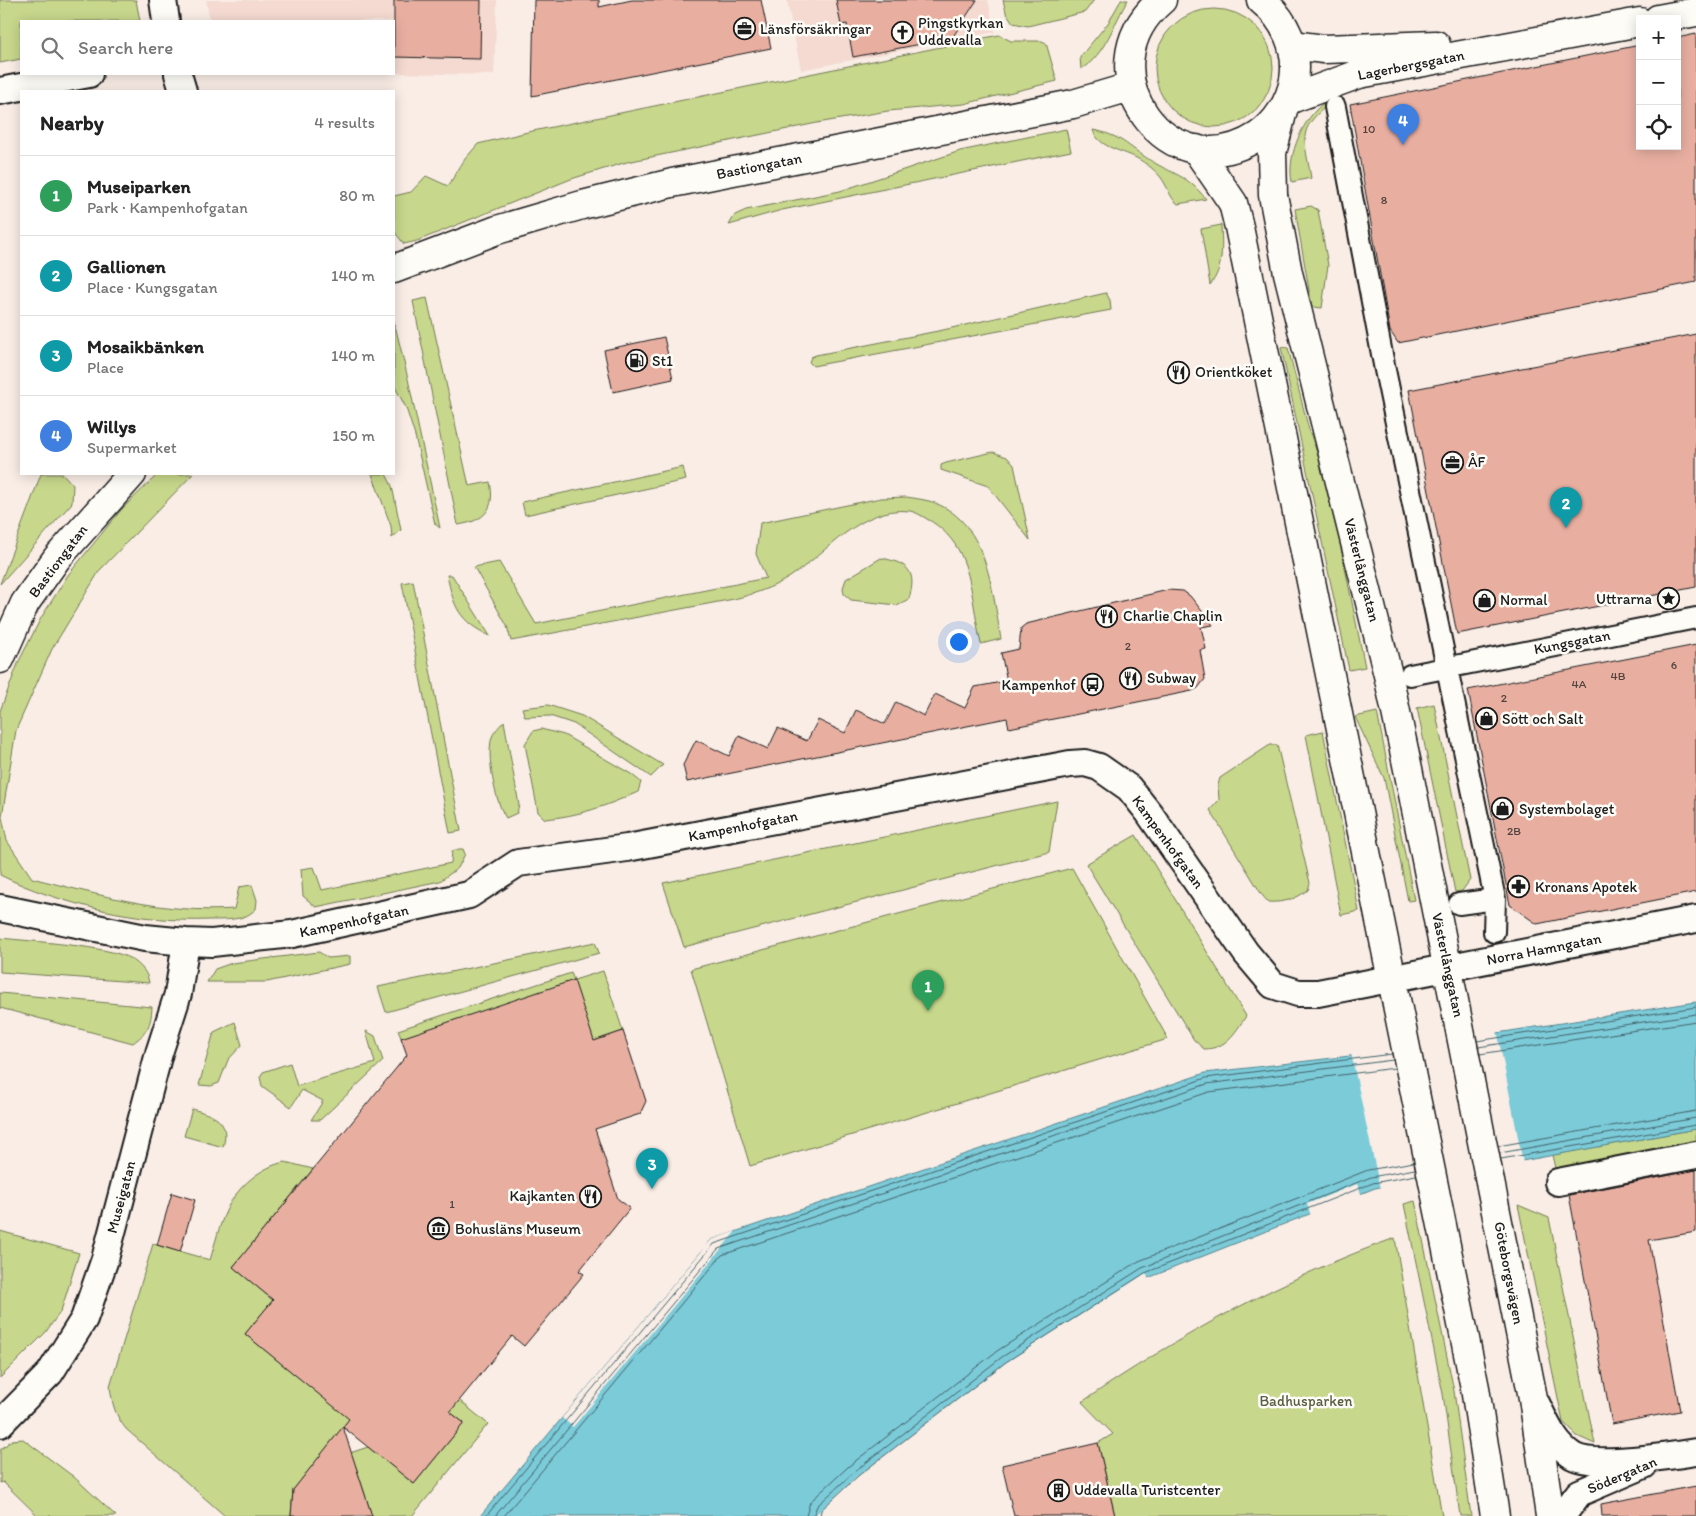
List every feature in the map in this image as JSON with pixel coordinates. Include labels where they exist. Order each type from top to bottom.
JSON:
[{"type":"main road","name":"Västerlånggatan","points":[[1162,0],[1146,16],[1135,34],[1129,54],[1130,87],[1141,112],[1149,123],[1170,140],[1196,149],[1210,150],[1239,146],[1264,132],[1285,105]]},
{"type":"main road","name":"Västerlånggatan","points":[[1260,0],[1280,20],[1292,45],[1294,73],[1272,154],[1275,205],[1288,273],[1389,679],[1462,1030]]},
{"type":"main road","points":[[1680,15],[1696,12]]},
{"type":"main road","name":"Lagerbergsgatan","points":[[1285,105],[1359,74],[1636,23]]},
{"type":"main road","name":"Lagerbergsgatan","points":[[1292,45],[1324,49],[1354,49],[1537,40]]},
{"type":"main road","name":"Bastiongatan","points":[[395,269],[497,230],[672,183],[1073,104],[1130,87]]},
{"type":"main road","points":[[1196,149],[1233,203],[1239,227],[1434,1186],[1474,1388],[1495,1516]]},
{"type":"main road","name":"Bastiongatan","points":[[0,659],[25,603],[57,558],[131,475]]},
{"type":"main road","name":"Göteborgsvägen","points":[[1462,1030],[1533,1398],[1550,1516]]},
{"type":"street","points":[[163,0],[166,20]]},
{"type":"street","points":[[0,91],[84,75]]},
{"type":"street","points":[[178,75],[183,90]]},
{"type":"street","points":[[1335,108],[1385,370],[1495,898],[1494,932]]},
{"type":"street","name":"Kungsgatan","points":[[1410,675],[1696,618]]},
{"type":"street","name":"Kampenhofgatan","points":[[0,908],[145,938],[186,942],[232,941],[341,925],[469,895],[518,863],[627,848],[1085,763],[1099,766],[1115,777],[1140,800],[1246,952],[1273,985],[1298,993],[1318,993],[1392,979]]},
{"type":"street","points":[[1458,904],[1495,898]]},
{"type":"street","name":"Norra Hamngatan","points":[[1392,979],[1696,919]]},
{"type":"street","name":"Museigatan","points":[[0,1424],[50,1373],[84,1319],[104,1259],[159,1054],[178,994],[186,942]]},
{"type":"street","points":[[1558,1182],[1696,1155]]},
{"type":"street","name":"Södergatan","points":[[1533,1398],[1554,1439],[1574,1457],[1594,1460],[1664,1458],[1696,1452]]},
{"type":"street","name":"Södergatan","points":[[1562,1516],[1579,1493],[1664,1458]]},
{"type":"shaded area","points":[[206,0],[497,0],[494,75],[395,73],[395,20],[210,20]]},
{"type":"shaded area","points":[[787,0],[988,0],[995,32],[801,70]]},
{"type":"green space","points":[[0,0],[136,0],[140,20],[20,20],[20,59],[0,63]]},
{"type":"green space","points":[[1003,0],[1094,0],[1085,12],[1028,26],[1013,23],[1006,12]]},
{"type":"green space","points":[[1121,0],[1128,0],[1103,47],[1081,69],[1080,57],[1108,23]]},
{"type":"green space","points":[[1214,9],[1237,13],[1256,26],[1269,45],[1273,68],[1269,91],[1256,110],[1237,123],[1214,127],[1191,123],[1172,110],[1159,91],[1155,68],[1159,45],[1172,26],[1191,13]]},
{"type":"green space","points":[[999,35],[1011,41],[1042,41],[1046,43],[1057,81],[964,104],[888,111],[817,123],[627,162],[571,179],[417,241],[404,244],[395,232],[395,196],[411,192],[426,176],[448,186],[465,159],[478,144],[528,132]]},
{"type":"green space","points":[[1342,92],[1342,95],[1318,113],[1306,132],[1305,139],[1311,178],[1292,182],[1291,163],[1293,153],[1305,125],[1319,107]]},
{"type":"green space","points":[[1066,129],[1071,151],[782,210],[729,225],[735,215],[746,210],[840,191],[960,151]]},
{"type":"green space","points":[[1093,130],[1117,138],[1150,160],[1186,179],[1206,199],[1178,204],[1163,180],[1154,170],[1144,162],[1106,145],[1096,136]]},
{"type":"green space","points":[[1311,206],[1318,210],[1328,265],[1322,308],[1312,307],[1295,209]]},
{"type":"green space","points":[[1221,225],[1222,249],[1220,264],[1215,278],[1210,285],[1201,229]]},
{"type":"green space","points":[[1106,293],[1110,300],[1111,310],[813,366],[809,362],[811,357],[816,355],[943,330]]},
{"type":"green space","points":[[427,298],[469,486],[490,482],[491,500],[486,512],[475,521],[458,525],[413,301]]},
{"type":"green space","points":[[395,325],[440,528],[435,524],[415,436],[406,408],[395,387]]},
{"type":"green space","points":[[1281,347],[1288,348],[1309,430],[1328,483],[1365,667],[1349,670]]},
{"type":"green space","points":[[993,452],[1007,457],[1014,465],[1030,540],[988,486],[941,470],[941,465],[946,463]]},
{"type":"green space","points":[[683,467],[686,480],[525,515],[522,502]]},
{"type":"green space","points":[[41,475],[64,475],[73,485],[72,503],[0,584]]},
{"type":"green space","points":[[157,475],[192,475],[100,570],[52,649],[16,730],[2,817],[7,841],[32,878],[132,902],[183,909],[234,909],[239,887],[252,885],[257,900],[256,909],[247,916],[222,920],[183,920],[129,915],[102,910],[49,895],[0,875],[0,711],[19,661],[41,618],[68,575],[121,510]]},
{"type":"green space","points":[[372,475],[386,475],[392,486],[401,530],[392,538],[391,526]]},
{"type":"green space","points":[[906,497],[929,501],[948,510],[963,523],[975,539],[990,578],[1001,639],[981,644],[971,587],[958,549],[947,534],[937,525],[910,511],[893,511],[876,515],[846,533],[790,577],[756,593],[734,599],[511,641],[507,626],[474,567],[499,562],[536,624],[766,578],[756,554],[760,523],[881,498]]},
{"type":"green space","points":[[881,558],[898,563],[909,570],[912,582],[909,599],[897,605],[851,600],[844,594],[843,588],[846,579]]},
{"type":"green space","points":[[447,575],[452,575],[490,636],[471,625],[459,612],[452,596]]},
{"type":"green space","points":[[413,581],[461,831],[450,833],[402,583]]},
{"type":"green space","points":[[1434,704],[1470,880],[1462,891],[1455,892],[1417,708]]},
{"type":"green space","points":[[548,705],[582,716],[663,765],[651,777],[574,724],[550,716],[525,717],[522,708]]},
{"type":"green space","points":[[1377,712],[1414,900],[1408,901],[1384,778],[1355,717]]},
{"type":"green space","points":[[504,721],[519,805],[517,813],[506,818],[495,790],[490,755],[492,737]]},
{"type":"green space","points":[[541,729],[564,735],[631,774],[641,782],[638,792],[592,810],[545,819],[538,812],[525,744],[533,731]]},
{"type":"green space","points":[[1323,731],[1359,911],[1341,915],[1306,735]]},
{"type":"green space","points":[[1270,745],[1277,745],[1310,883],[1308,890],[1299,896],[1290,900],[1274,902],[1268,902],[1262,895],[1210,810],[1219,800],[1218,785],[1220,778]]},
{"type":"green space","points":[[1057,801],[1049,852],[684,947],[663,883]]},
{"type":"green space","points":[[1136,835],[1246,1016],[1234,1034],[1218,1046],[1204,1049],[1194,1040],[1086,864]]},
{"type":"green space","points":[[463,849],[465,854],[458,868],[440,881],[316,907],[303,896],[301,869],[314,867],[322,890],[451,863],[452,851]]},
{"type":"green space","points":[[1072,868],[1168,1039],[750,1166],[691,969]]},
{"type":"green space","points":[[0,938],[88,947],[121,954],[140,966],[145,972],[149,983],[0,972]]},
{"type":"green space","points":[[595,942],[599,953],[386,1012],[378,987]]},
{"type":"green space","points":[[319,952],[328,958],[350,956],[350,964],[267,982],[207,982],[215,969],[232,963]]},
{"type":"green space","points":[[603,971],[623,1031],[594,1041],[401,1038],[398,1030],[571,973],[574,980]]},
{"type":"green space","points":[[0,993],[152,1007],[151,1019],[145,1032],[133,1043],[0,1008]]},
{"type":"green space","points":[[235,1022],[242,1045],[228,1060],[219,1083],[211,1086],[199,1085],[214,1032]]},
{"type":"green space","points":[[366,1031],[375,1036],[383,1061],[320,1120],[311,1120],[323,1101],[302,1090],[291,1107],[262,1086],[260,1077],[263,1072],[290,1063],[297,1086],[375,1063]]},
{"type":"green space","points":[[192,1109],[218,1120],[224,1131],[223,1147],[184,1136]]},
{"type":"green space","points":[[1696,1129],[1696,1155],[1558,1182],[1552,1155]]},
{"type":"green space","points":[[285,1162],[313,1169],[233,1267],[273,1300],[245,1334],[320,1395],[353,1415],[293,1490],[291,1516],[225,1516],[126,1429],[115,1409],[110,1386],[153,1244],[210,1260],[224,1215],[237,1193],[259,1173],[276,1164]]},
{"type":"green space","points":[[1415,1201],[1454,1391],[1471,1516],[1460,1516],[1443,1394],[1404,1204]]},
{"type":"green space","points":[[1518,1205],[1549,1218],[1595,1444],[1577,1436],[1563,1422]]},
{"type":"green space","points":[[0,1231],[79,1253],[61,1311],[45,1333],[0,1378]]},
{"type":"green space","name":"Badhusparken","points":[[1395,1238],[1442,1516],[1115,1516],[1098,1443],[1113,1434],[1082,1402],[1156,1354],[1233,1310],[1313,1271]]},
{"type":"green space","points":[[454,1396],[488,1424],[412,1516],[372,1516],[356,1467],[341,1456],[368,1447],[414,1484],[464,1423],[445,1408]]},
{"type":"green space","points":[[23,1439],[74,1477],[116,1516],[38,1516],[3,1482],[0,1483],[0,1450],[12,1440]]},
{"type":"water","points":[[1696,1002],[1696,1129],[1375,1188],[1148,1278],[1009,1366],[861,1480],[822,1516],[480,1516],[711,1240],[1205,1073],[1350,1056]]},
{"type":"pier","points":[[1497,1030],[1523,1163],[1380,1189],[1351,1053]]},
{"type":"pier","points":[[1357,1184],[1362,1196],[1311,1216],[1307,1204]]},
{"type":"pier","points":[[736,1231],[573,1427],[562,1418],[711,1240]]},
{"type":"pier","points":[[1146,1273],[1149,1280],[1010,1368],[863,1482],[826,1516],[814,1516],[856,1477],[1005,1363]]},
{"type":"building","points":[[394,0],[481,0],[480,59],[395,57]]},
{"type":"building","points":[[534,0],[599,0],[599,7],[632,0],[761,0],[771,48],[532,96]]},
{"type":"building","name":"Pingstkyrkan Uddevalla","points":[[836,0],[977,0],[952,38],[853,57],[847,24],[841,25]]},
{"type":"building","points":[[1696,34],[1696,282],[1398,343],[1390,331],[1350,104],[1636,46],[1636,150],[1681,150],[1681,37]]},
{"type":"building","points":[[1696,334],[1696,587],[1457,634],[1409,390]]},
{"type":"building","points":[[664,337],[673,379],[613,392],[604,350]]},
{"type":"building","name":"Kampenhof","points":[[1168,590],[1183,591],[1190,596],[1213,625],[1201,627],[1206,649],[1200,650],[1205,679],[1198,688],[1192,691],[1009,728],[1007,718],[687,782],[683,765],[696,740],[729,756],[739,736],[768,749],[778,728],[807,741],[818,720],[845,733],[856,710],[885,724],[896,702],[924,716],[935,694],[965,708],[975,687],[1007,681],[1001,653],[1019,649],[1021,628],[1026,624]]},
{"type":"building","points":[[1696,645],[1696,892],[1537,924],[1510,905],[1468,690]]},
{"type":"building","name":"Bohusläns Museum","points":[[574,980],[594,1041],[623,1031],[646,1101],[640,1114],[595,1129],[618,1199],[630,1208],[579,1271],[584,1274],[524,1346],[512,1336],[450,1412],[464,1423],[414,1484],[343,1427],[372,1516],[291,1516],[293,1490],[349,1419],[245,1334],[273,1300],[233,1267],[407,1055],[401,1038]]},
{"type":"building","points":[[1696,1170],[1696,1232],[1649,1240],[1680,1411],[1612,1424],[1569,1195]]},
{"type":"building","points":[[172,1193],[195,1200],[180,1252],[157,1245]]},
{"type":"building","name":"Uddevalla Turistcenter","points":[[1098,1443],[1115,1516],[1014,1516],[1002,1465]]},
{"type":"building","points":[[1696,1486],[1696,1516],[1602,1516],[1601,1504]]},
{"type":"place","name":"Länsförsäkringar","points":[[744,29]]},
{"type":"place","name":"Pingstkyrkan Uddevalla","points":[[902,32]]},
{"type":"place","name":"Willys","points":[[1403,145]]},
{"type":"place","name":"St1","points":[[636,361]]},
{"type":"place","name":"Orientköket","points":[[1179,372]]},
{"type":"place","name":"ÅF","points":[[1452,462]]},
{"type":"place","name":"Gallionen","points":[[1566,528]]},
{"type":"place","name":"Uttrarna","points":[[1668,599]]},
{"type":"place","name":"Normal","points":[[1484,600]]},
{"type":"place","name":"Charlie Chaplin","points":[[1107,616]]},
{"type":"place","name":"Subway","points":[[1131,678]]},
{"type":"place","name":"Kampenhof","points":[[1092,685]]},
{"type":"place","name":"Sött och Salt","points":[[1486,719]]},
{"type":"place","name":"Systembolaget","points":[[1503,809]]},
{"type":"place","name":"Kronans Apotek","points":[[1519,887]]},
{"type":"place","name":"Museiparken","points":[[928,1011]]},
{"type":"place","name":"Mosaikbänken","points":[[652,1189]]},
{"type":"place","name":"Kajkanten","points":[[591,1196]]},
{"type":"place","name":"Bohusläns Museum","points":[[439,1229]]},
{"type":"place","name":"Uddevalla Turistcenter","points":[[1058,1490]]}]
